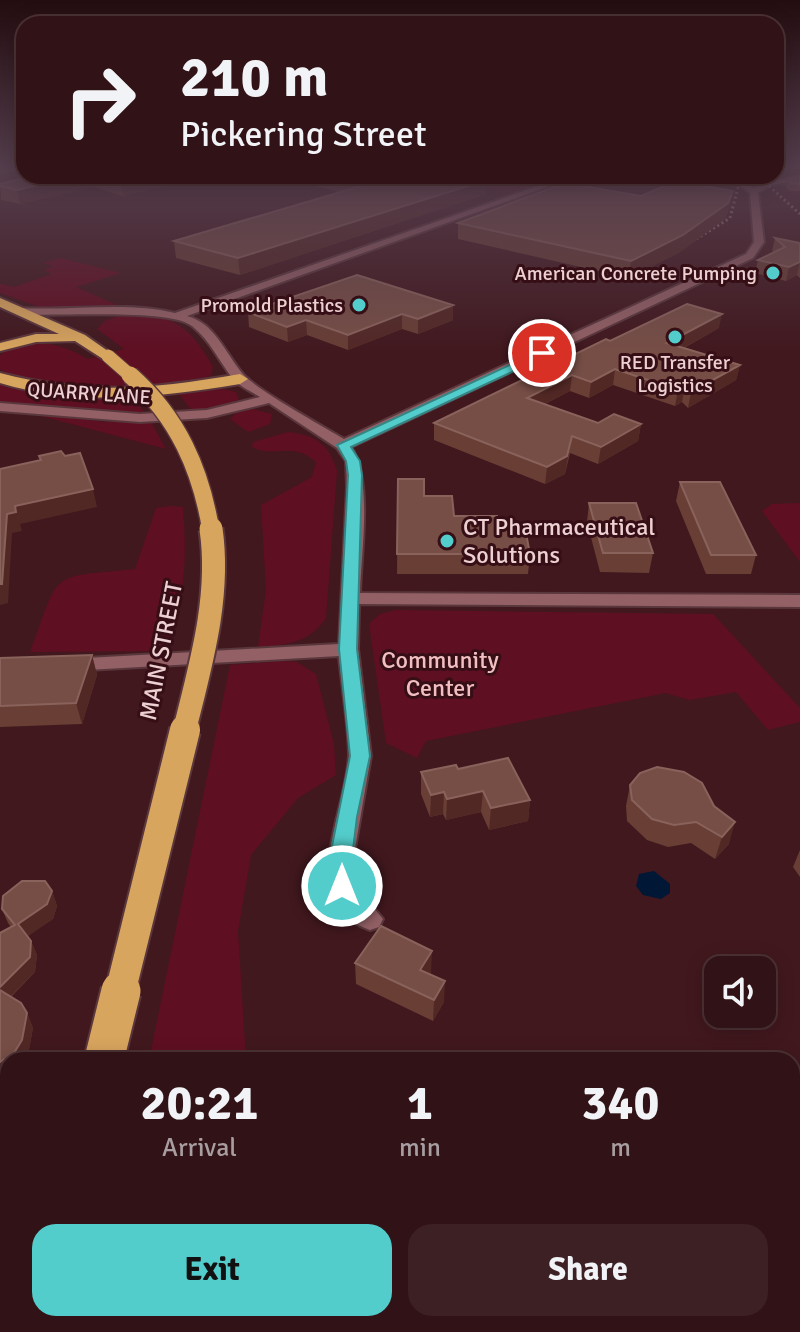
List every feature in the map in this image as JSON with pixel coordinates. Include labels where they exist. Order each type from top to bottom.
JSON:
[{"type":"highway","name":"MAIN STREET","points":[[0,302],[80,338],[108,356],[130,373],[165,409],[195,461],[213,529],[215,568],[211,616],[106,1052]]},
{"type":"highway","points":[[1,347],[17,330],[20,311]]},
{"type":"highway","points":[[1,347],[36,338],[80,338]]},
{"type":"highway","points":[[0,378],[45,389],[118,394],[240,379]]},
{"type":"street","points":[[20,311],[179,315],[426,228]]},
{"type":"street","points":[[343,445],[750,256],[759,242],[758,228]]},
{"type":"street","points":[[80,338],[93,322],[112,311]]},
{"type":"street","points":[[179,315],[207,332],[240,379],[343,445],[353,461],[348,649],[360,756],[346,817],[340,866],[342,886],[353,905],[370,919]]},
{"type":"street","name":"QUARRY LANE","points":[[0,407],[140,418],[207,414],[270,399]]},
{"type":"street","points":[[351,598],[800,601]]},
{"type":"street","points":[[47,666],[348,649]]},
{"type":"green space","points":[[60,258],[121,273],[76,287],[117,305],[54,312],[0,293],[0,284],[14,287],[52,274],[44,270],[53,266],[43,263]]},
{"type":"green space","points":[[121,315],[154,316],[177,324],[196,340],[204,352],[213,367],[211,375],[193,382],[167,386],[104,389],[42,383],[0,369],[0,355],[10,348],[33,343],[55,345],[88,359],[124,349],[97,329],[105,321]]},
{"type":"green space","points":[[0,384],[38,394],[132,397],[145,413],[0,404]]},
{"type":"green space","points":[[223,389],[236,392],[239,399],[229,405],[193,412],[178,393]]},
{"type":"green space","points":[[253,409],[272,414],[270,424],[248,432],[230,419],[236,413]]},
{"type":"green space","points":[[30,413],[104,422],[151,422],[166,449]]},
{"type":"green space","points":[[288,432],[320,442],[330,454],[337,471],[326,618],[305,638],[287,644],[258,647],[266,590],[261,505],[312,477],[316,462],[299,452],[252,447],[253,442]]},
{"type":"green space","points":[[800,503],[800,562],[762,511],[772,504]]},
{"type":"green space","points":[[183,507],[184,562],[176,617],[163,651],[30,652],[47,605],[61,583],[86,574],[135,569],[156,508]]},
{"type":"green space","name":"Community Center","points":[[396,610],[713,614],[800,708],[800,722],[768,730],[736,692],[689,700],[666,693],[426,741],[417,758],[386,743],[369,624],[380,614]]},
{"type":"green space","points":[[297,662],[316,674],[334,744],[336,775],[298,798],[251,855],[238,931],[246,1052],[151,1052],[230,665]]},
{"type":"water","points":[[654,871],[670,884],[670,893],[661,899],[643,895],[636,886],[639,874]]},
{"type":"building","points":[[218,228],[333,228],[238,258],[174,241]]},
{"type":"building","points":[[481,228],[693,228],[631,261]]},
{"type":"building","points":[[775,238],[800,243],[800,262],[789,267],[758,260],[785,247]]},
{"type":"building","points":[[357,275],[453,305],[418,319],[402,314],[348,335],[306,320],[287,327],[248,312]]},
{"type":"building","points":[[687,304],[722,314],[667,343],[740,365],[691,392],[685,386],[678,390],[615,369],[591,382],[572,375],[527,398],[598,423],[614,414],[641,424],[601,447],[572,436],[567,456],[547,467],[434,423],[606,339],[610,341]]},
{"type":"building","points":[[61,451],[65,456],[80,453],[93,489],[15,506],[16,512],[7,514],[0,584],[0,469],[41,460],[39,456]]},
{"type":"building","points":[[398,479],[424,479],[424,496],[452,496],[454,516],[497,516],[499,528],[525,528],[530,554],[397,554]]},
{"type":"building","points":[[680,482],[720,482],[756,555],[711,555]]},
{"type":"building","points":[[589,503],[636,503],[653,553],[603,553]]},
{"type":"building","points":[[92,655],[76,703],[0,706],[0,658]]},
{"type":"building","points":[[508,758],[530,800],[491,808],[483,791],[447,799],[444,792],[431,795],[421,772],[456,765],[458,769]]},
{"type":"building","points":[[657,767],[684,772],[702,783],[714,806],[735,822],[722,837],[696,822],[674,825],[652,819],[632,800],[630,785],[640,773]]},
{"type":"building","points":[[22,881],[45,881],[52,891],[47,904],[18,924],[31,941],[30,957],[0,987],[0,933],[15,925],[2,909],[3,896]]},
{"type":"building","points":[[381,926],[432,951],[420,970],[445,981],[434,1000],[355,963]]},
{"type":"building","points":[[0,990],[21,1003],[27,1013],[22,1040],[15,1052],[0,1052]]},
{"type":"railway","points":[[696,239],[714,228]]},
{"type":"place","name":"American Concrete Pumping","points":[[773,273]]},
{"type":"place","name":"Promold Plastics","points":[[359,305]]},
{"type":"place","name":"RED Transfer Logistics","points":[[675,337]]},
{"type":"place","name":"CT Pharmaceutical Solutions","points":[[447,541]]},
{"type":"route","points":[[342,886],[340,866],[346,817],[360,756],[348,649],[355,475],[353,461],[343,445],[542,353]]}]
